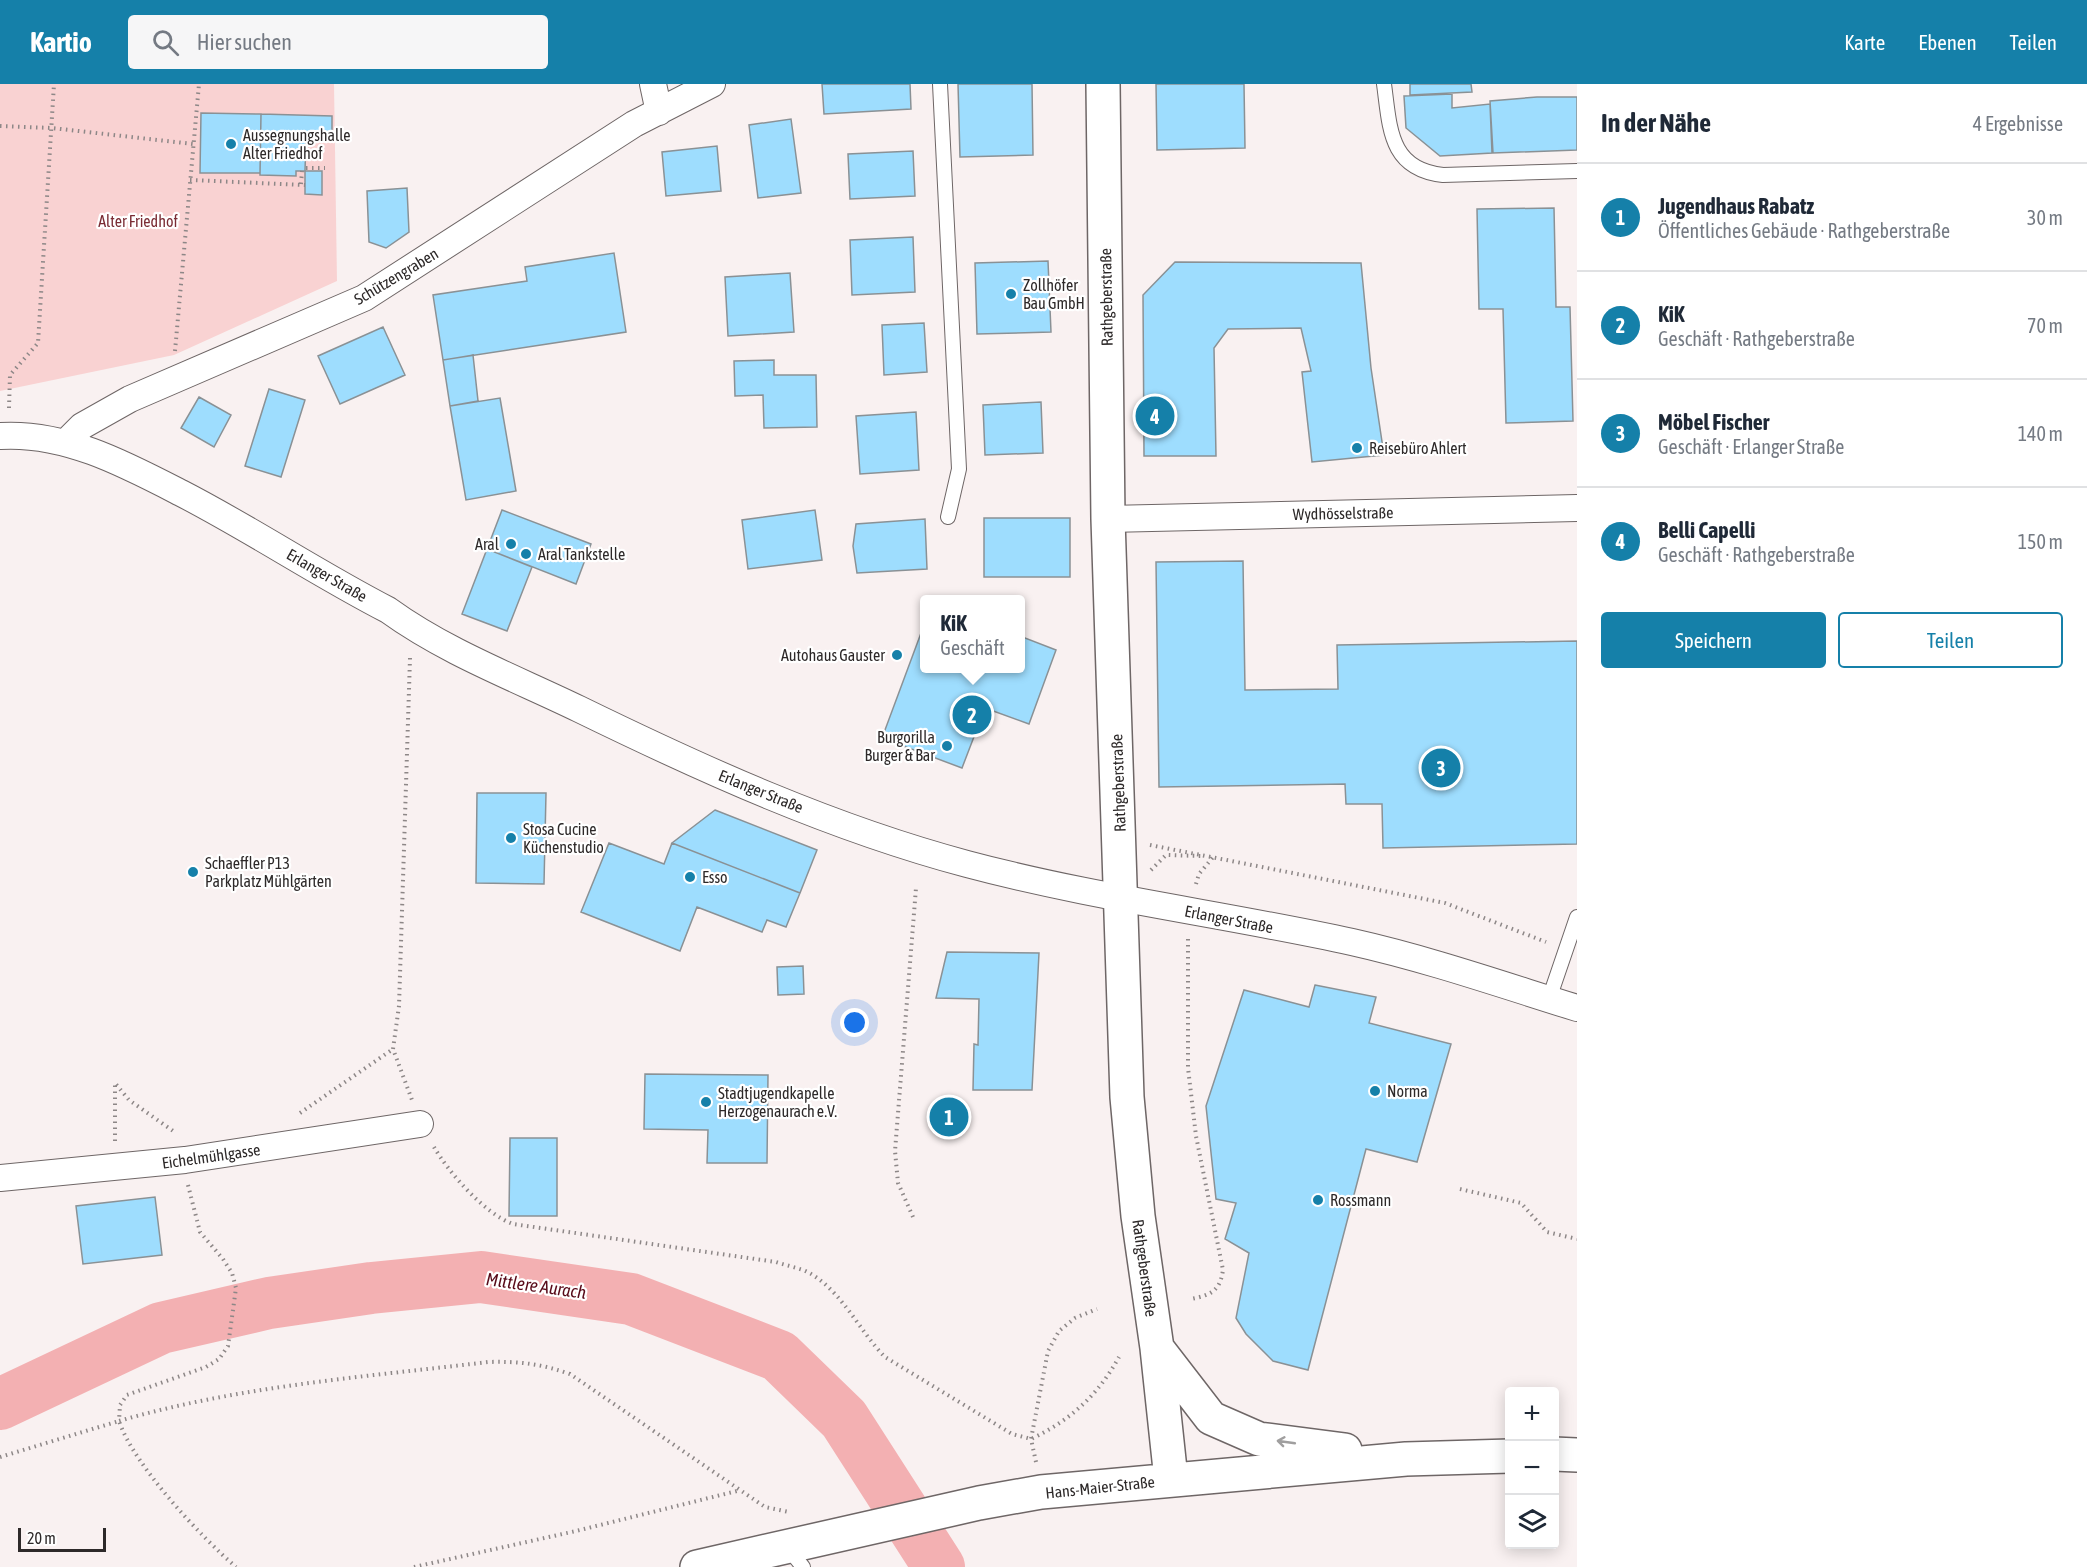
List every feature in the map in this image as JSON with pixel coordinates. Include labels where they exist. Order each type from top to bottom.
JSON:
[{"type":"street","points":[[652,84],[659,112]]},
{"type":"street","name":"Schützengraben","points":[[66,442],[82,426],[130,399],[364,298],[634,124],[712,84]]},
{"type":"street","name":"Rathgeberstraße","points":[[1103,84],[1108,519],[1127,1097],[1138,1216],[1157,1348],[1171,1479]]},
{"type":"street","name":"Erlanger Straße","points":[[0,436],[66,442],[137,470],[220,513],[388,610],[412,627],[683,760],[874,836],[967,864],[1122,898],[1351,942],[1435,963],[1577,1008]]},
{"type":"street","name":"Wydhösselstraße","points":[[1108,519],[1577,508]]},
{"type":"street","name":"Eichelmühlgasse","points":[[0,1178],[185,1160],[420,1124]]},
{"type":"street","points":[[1157,1348],[1211,1418],[1259,1439],[1406,1459]]},
{"type":"street","points":[[1559,1454],[1577,1455]]},
{"type":"street","name":"Hans-Maier-Straße","points":[[697,1567],[795,1558],[843,1533],[979,1503],[1041,1492],[1406,1459],[1505,1455]]},
{"type":"lane","points":[[940,84],[958,469],[948,517]]},
{"type":"lane","points":[[1384,84],[1392,136],[1399,154],[1426,173],[1443,175],[1577,171]]},
{"type":"lane","points":[[1549,999],[1568,951],[1577,917]]},
{"type":"path","points":[[9,409],[10,375],[38,343],[54,84]]},
{"type":"path","points":[[177,379],[174,355],[199,84]]},
{"type":"path","points":[[0,126],[52,128],[193,144]]},
{"type":"path","points":[[190,180],[303,184],[304,170],[325,168]]},
{"type":"path","points":[[412,627],[399,1016],[393,1049],[420,1124],[442,1161],[487,1210],[501,1220],[513,1224],[776,1262],[804,1271],[825,1285],[868,1340],[885,1357],[1012,1434],[1031,1439],[1058,1427],[1087,1404],[1119,1357]]},
{"type":"path","points":[[1119,841],[1214,856],[1445,903],[1568,951]]},
{"type":"path","points":[[1122,898],[1166,855],[1214,856]]},
{"type":"path","points":[[1191,1299],[1210,1295],[1218,1289],[1222,1270],[1196,1136],[1188,1068],[1189,911],[1199,874],[1214,856]]},
{"type":"path","points":[[914,1216],[898,1183],[895,1151],[916,888]]},
{"type":"path","points":[[295,1116],[393,1049]]},
{"type":"path","points":[[115,1168],[115,1083],[129,1100],[173,1129],[183,1142],[193,1210],[200,1232],[223,1259],[236,1288],[228,1346],[219,1359],[206,1367],[127,1395],[120,1405],[119,1421],[125,1440],[143,1467],[218,1551],[236,1567]]},
{"type":"path","points":[[1460,1189],[1521,1203],[1547,1232],[1577,1239]]},
{"type":"path","points":[[1037,1466],[1031,1439],[1048,1351],[1059,1330],[1075,1318],[1097,1309]]},
{"type":"path","points":[[0,1457],[180,1404],[236,1393],[515,1361],[542,1364],[570,1374],[765,1508]]},
{"type":"path","points":[[414,1567],[576,1531],[741,1490]]},
{"type":"green space","name":"Alter Friedhof","points":[[0,84],[334,84],[337,281],[174,355],[0,391]]},
{"type":"building","points":[[822,84],[910,84],[911,109],[824,114]]},
{"type":"building","points":[[958,84],[1032,84],[1033,155],[960,157]]},
{"type":"building","points":[[1156,84],[1244,84],[1245,148],[1157,150]]},
{"type":"building","points":[[1410,84],[1471,84],[1472,92],[1410,95]]},
{"type":"building","points":[[1452,94],[1452,108],[1490,104],[1492,153],[1440,156],[1406,128],[1404,96]]},
{"type":"building","points":[[1537,97],[1577,97],[1577,150],[1493,153],[1490,101]]},
{"type":"building","name":"Aussegnungshalle Alter Friedhof","points":[[201,113],[261,114],[260,173],[200,173]]},
{"type":"building","points":[[261,114],[332,116],[332,139],[306,139],[305,171],[296,171],[296,176],[260,175]]},
{"type":"building","points":[[791,119],[801,193],[758,198],[749,125]]},
{"type":"building","points":[[717,146],[721,191],[666,196],[662,152]]},
{"type":"building","points":[[913,151],[915,196],[850,199],[848,154]]},
{"type":"building","points":[[305,171],[322,171],[322,195],[305,194]]},
{"type":"building","points":[[407,188],[409,232],[386,248],[369,242],[367,191]]},
{"type":"building","points":[[1554,208],[1556,307],[1570,307],[1573,421],[1506,423],[1503,309],[1479,309],[1477,209]]},
{"type":"building","points":[[913,237],[915,292],[852,295],[850,240]]},
{"type":"building","points":[[614,253],[626,332],[443,360],[433,295],[527,281],[525,267]]},
{"type":"building","points":[[1048,261],[1051,332],[977,334],[975,263]]},
{"type":"building","points":[[1175,262],[1361,263],[1371,368],[1384,455],[1312,462],[1302,372],[1311,371],[1301,328],[1228,329],[1214,348],[1216,456],[1144,456],[1143,295]]},
{"type":"building","points":[[790,273],[794,332],[728,336],[725,277]]},
{"type":"building","points":[[924,323],[927,372],[884,375],[882,325]]},
{"type":"building","points":[[383,327],[405,375],[340,404],[318,356]]},
{"type":"building","points":[[473,355],[478,401],[450,406],[443,360]]},
{"type":"building","points":[[774,360],[774,375],[816,375],[817,427],[764,428],[763,395],[735,396],[734,361]]},
{"type":"building","points":[[269,389],[305,400],[281,477],[245,466]]},
{"type":"building","points":[[199,397],[231,415],[214,447],[181,428]]},
{"type":"building","points":[[500,398],[516,491],[466,500],[450,406]]},
{"type":"building","points":[[1041,402],[1043,453],[985,455],[983,405]]},
{"type":"building","points":[[916,412],[919,470],[860,474],[856,416]]},
{"type":"building","points":[[502,510],[591,544],[576,584],[487,549]]},
{"type":"building","points":[[815,510],[822,560],[748,569],[742,520]]},
{"type":"building","points":[[984,518],[1070,518],[1070,577],[984,577]]},
{"type":"building","points":[[925,519],[927,569],[857,573],[853,546],[856,524]]},
{"type":"building","points":[[487,549],[532,567],[507,631],[462,614]]},
{"type":"building","points":[[1243,561],[1245,690],[1338,689],[1337,645],[1577,641],[1577,844],[1383,848],[1382,804],[1346,804],[1345,784],[1159,787],[1156,562]]},
{"type":"building","points":[[920,636],[920,673],[1025,673],[1025,638],[1056,650],[1029,724],[985,708],[962,768],[882,738]]},
{"type":"building","name":"Stosa Cucine Küchenstudio","points":[[477,793],[546,793],[544,884],[476,883]]},
{"type":"building","points":[[715,810],[817,850],[800,893],[672,843]]},
{"type":"building","points":[[609,843],[664,864],[672,843],[800,893],[786,927],[767,920],[762,932],[697,907],[680,951],[581,912]]},
{"type":"building","points":[[947,952],[1039,953],[1032,1090],[973,1090],[974,1044],[978,1045],[979,999],[936,998]]},
{"type":"building","points":[[803,966],[804,994],[778,995],[777,967]]},
{"type":"building","points":[[1315,985],[1376,997],[1369,1023],[1451,1044],[1417,1162],[1366,1149],[1308,1370],[1273,1361],[1246,1334],[1236,1318],[1249,1253],[1225,1239],[1236,1203],[1216,1199],[1206,1106],[1244,990],[1309,1007]]},
{"type":"building","name":"Stadtjugendkapelle Herzogenaurach e.V.","points":[[645,1074],[768,1075],[767,1163],[707,1163],[708,1130],[644,1129]]},
{"type":"building","points":[[510,1138],[557,1138],[557,1216],[509,1216]]},
{"type":"building","points":[[155,1197],[162,1255],[83,1264],[76,1206]]},
{"type":"waterway","name":"Mittlere Aurach","points":[[0,1404],[161,1328],[269,1303],[371,1288],[481,1277],[631,1299],[779,1356],[844,1419],[939,1567]]},
{"type":"place","name":"Aussegnungshalle Alter Friedhof","points":[[231,144]]},
{"type":"place","name":"Zollhöfer Bau GmbH","points":[[1011,294]]},
{"type":"place","name":"Belli Capelli","points":[[1155,416]]},
{"type":"place","name":"Reisebüro Ahlert","points":[[1357,448]]},
{"type":"place","name":"Aral","points":[[511,544]]},
{"type":"place","name":"Aral Tankstelle","points":[[526,554]]},
{"type":"place","name":"Autohaus Gauster","points":[[897,655]]},
{"type":"place","name":"KiK","points":[[972,715]]},
{"type":"place","name":"Burgorilla Burger & Bar","points":[[947,746]]},
{"type":"place","name":"Möbel Fischer","points":[[1441,768]]},
{"type":"place","name":"Stosa Cucine Küchenstudio","points":[[511,838]]},
{"type":"place","name":"Schaeffler P13 Parkplatz Mühlgärten","points":[[193,872]]},
{"type":"place","name":"Esso","points":[[690,877]]},
{"type":"place","name":"Norma","points":[[1375,1091]]},
{"type":"place","name":"Stadtjugendkapelle Herzogenaurach e.V.","points":[[706,1102]]},
{"type":"place","name":"Jugendhaus Rabatz","points":[[949,1117]]},
{"type":"place","name":"Rossmann","points":[[1318,1200]]}]
